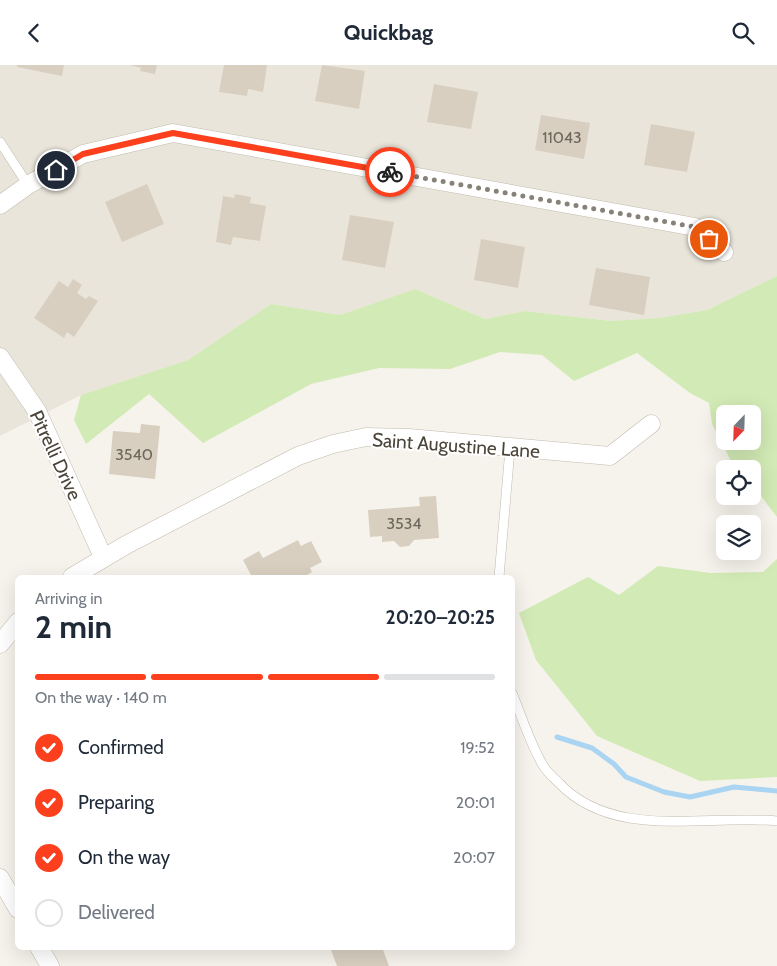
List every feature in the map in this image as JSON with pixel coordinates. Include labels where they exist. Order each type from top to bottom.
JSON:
[{"type":"street","points":[[0,205],[28,185],[83,154],[173,133],[695,227],[724,252]]},
{"type":"street","name":"Pitrelli Drive","points":[[0,357],[37,411],[103,557]]},
{"type":"street","name":"Saint Augustine Lane","points":[[75,575],[103,557],[298,457],[333,444],[366,437],[409,438],[510,449],[610,456],[652,424]]},
{"type":"street","points":[[0,644],[15,626]]},
{"type":"street","points":[[0,878],[15,904]]},
{"type":"street","points":[[41,950],[50,966]]},
{"type":"lane","points":[[0,142],[28,185]]},
{"type":"lane","points":[[499,575],[510,449]]},
{"type":"lane","points":[[515,700],[545,768],[572,797],[592,808],[617,817],[689,822],[747,818],[777,821]]},
{"type":"shaded area","points":[[0,65],[777,65],[777,276],[707,310],[659,318],[611,321],[525,311],[485,319],[415,289],[340,315],[271,304],[188,360],[81,395],[0,436]]},
{"type":"green space","points":[[777,276],[777,517],[761,495],[761,460],[730,460],[725,450],[761,450],[761,405],[716,405],[716,432],[712,424],[709,403],[690,393],[637,353],[574,381],[542,355],[500,352],[450,369],[379,368],[311,384],[203,443],[149,394],[86,444],[74,420],[81,395],[188,360],[271,304],[340,315],[415,289],[485,319],[525,311],[611,321],[659,318],[707,310]]},
{"type":"green space","points":[[777,559],[777,777],[700,781],[597,736],[536,660],[519,613],[588,577],[619,595],[658,566],[711,573],[763,572]]},
{"type":"building","points":[[17,65],[64,65],[62,76],[17,67]]},
{"type":"building","points":[[130,65],[157,65],[155,74],[140,71],[141,68]]},
{"type":"building","points":[[224,65],[267,65],[263,92],[248,89],[247,96],[219,92]]},
{"type":"building","points":[[322,65],[365,71],[359,109],[315,101]]},
{"type":"building","points":[[434,84],[478,92],[471,129],[427,122]]},
{"type":"building","points":[[541,115],[590,123],[584,159],[535,150]]},
{"type":"building","points":[[651,124],[695,132],[687,172],[644,165]]},
{"type":"building","points":[[147,184],[164,224],[122,242],[105,202]]},
{"type":"building","points":[[235,194],[251,197],[250,203],[266,206],[260,241],[233,237],[231,245],[216,242],[223,196],[234,198]]},
{"type":"building","points":[[350,215],[394,222],[385,268],[342,260]]},
{"type":"building","points":[[481,239],[525,247],[518,288],[474,280]]},
{"type":"building","points":[[596,268],[650,277],[644,315],[589,305]]},
{"type":"building","points":[[73,279],[82,285],[77,293],[86,299],[89,296],[98,301],[74,337],[67,332],[64,338],[34,318],[59,281],[68,287]]},
{"type":"building","points":[[141,424],[160,426],[155,479],[109,474],[113,431],[140,433]]},
{"type":"building","points":[[436,496],[439,538],[414,540],[409,546],[400,547],[394,541],[382,542],[382,536],[370,537],[368,510],[420,506],[419,497]]},
{"type":"building","points":[[298,540],[301,546],[311,541],[322,562],[310,568],[312,572],[307,575],[251,575],[243,560],[259,551],[263,558]]},
{"type":"building","points":[[331,950],[383,950],[389,966],[337,966]]},
{"type":"waterway","points":[[557,737],[592,748],[614,764],[626,777],[664,792],[690,797],[734,787],[777,791]]},
{"type":"way so far","points":[[390,172],[695,227],[709,239]]},
{"type":"route","points":[[56,170],[83,154],[173,133],[390,172]]}]
